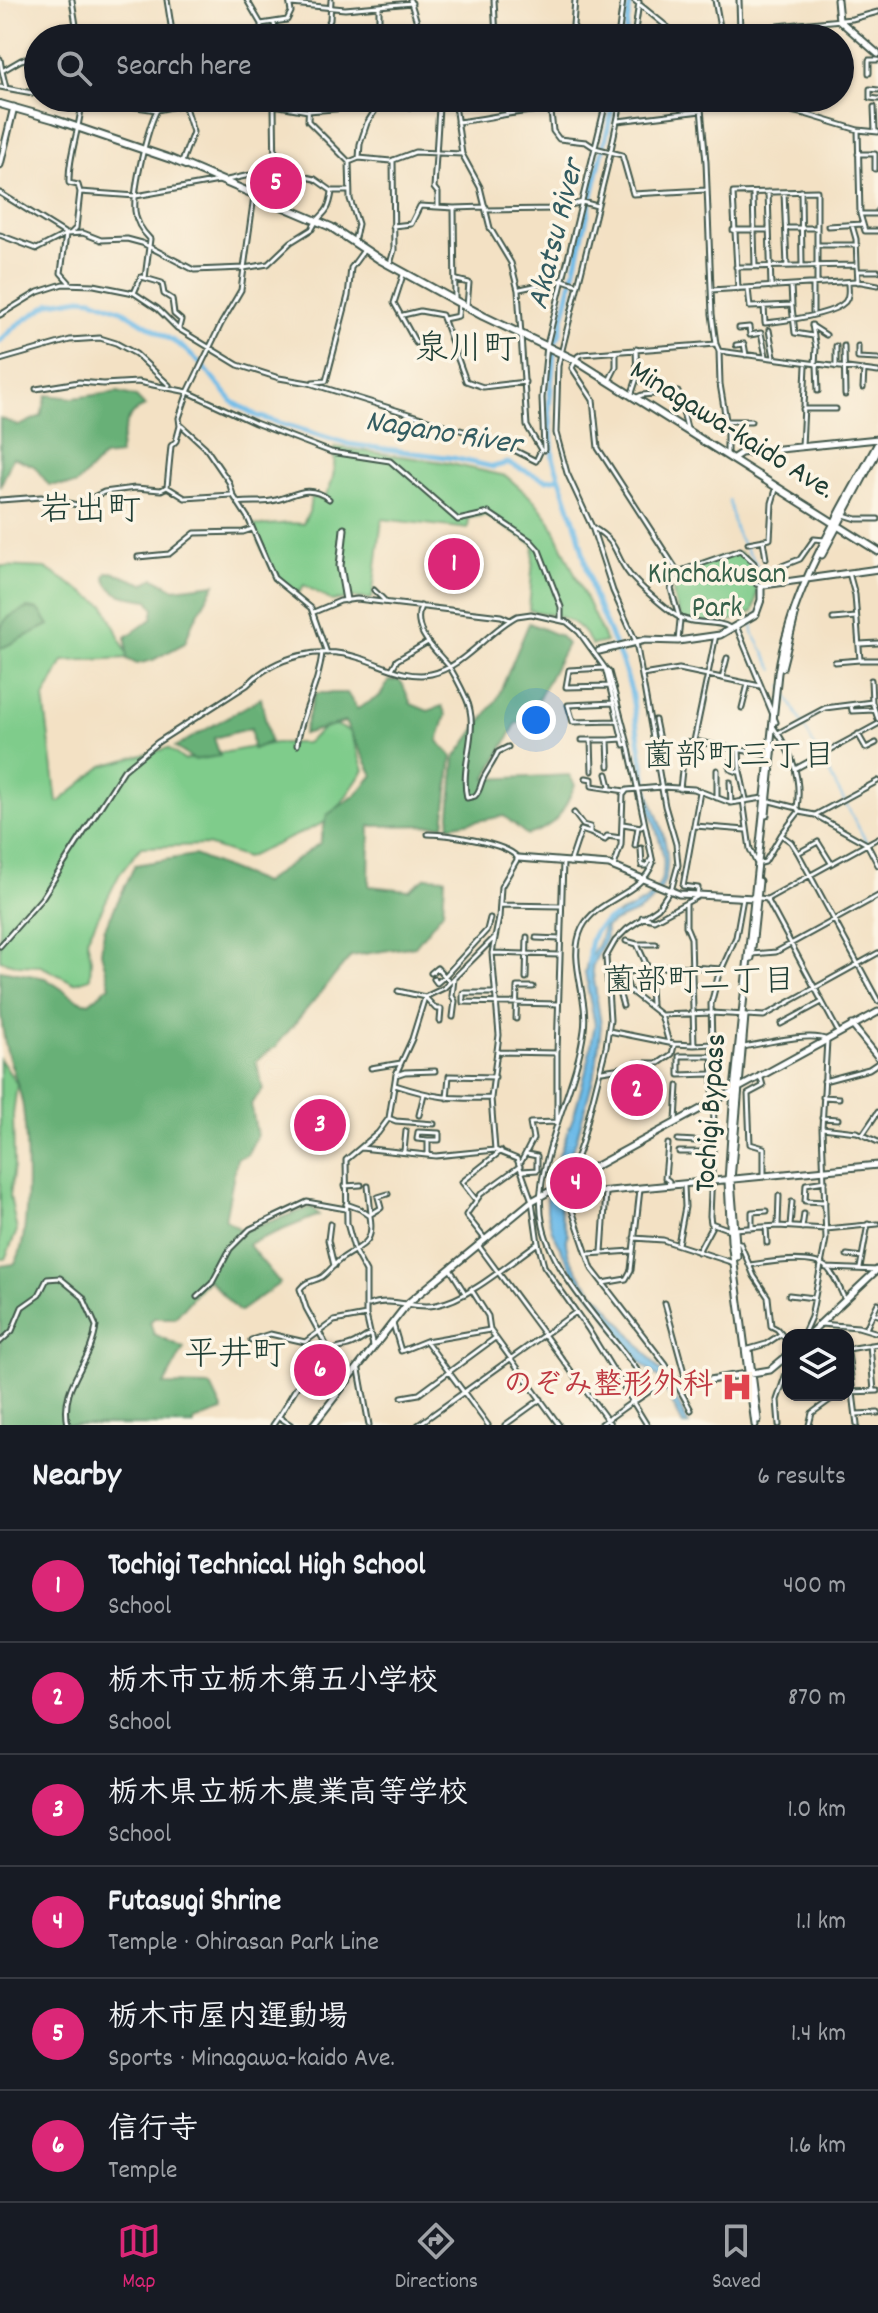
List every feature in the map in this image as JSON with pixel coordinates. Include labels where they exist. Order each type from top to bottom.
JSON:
[{"type":"main road","points":[[837,0],[839,20],[843,24]]},
{"type":"main road","points":[[854,34],[878,57]]},
{"type":"main road","points":[[0,104],[24,110]]},
{"type":"main road","points":[[0,165],[14,107]]},
{"type":"main road","points":[[29,112],[182,163],[315,221],[457,302],[548,346]]},
{"type":"main road","name":"Minagawa-kaido Ave.","points":[[548,346],[609,381],[878,551]]},
{"type":"main road","points":[[730,457],[802,446],[878,441]]},
{"type":"main road","name":"Tochigi Bypass","points":[[808,579],[878,441]]},
{"type":"main road","name":"Tochigi Bypass","points":[[744,1015],[766,799],[787,645],[808,579],[825,540],[844,515],[878,450]]},
{"type":"main road","points":[[344,529],[340,566],[346,600]]},
{"type":"main road","points":[[597,651],[650,639],[678,641],[716,635],[756,614],[764,585],[878,569]]},
{"type":"main road","name":"Tochigi Bypass","points":[[766,799],[775,725]]},
{"type":"main road","points":[[518,858],[614,866],[668,892],[697,897],[755,898]]},
{"type":"main road","name":"Tochigi Bypass","points":[[755,898],[730,1180],[734,1263],[757,1425]]},
{"type":"main road","points":[[313,1425],[408,1303],[532,1201],[878,1012]]},
{"type":"main road","points":[[852,1025],[877,1056]]},
{"type":"main road","points":[[578,1174],[594,1191],[606,1192],[878,1165]]},
{"type":"main road","name":"Tochigi Bypass","points":[[732,1229],[750,1372]]},
{"type":"main road","points":[[814,1329],[878,1270]]},
{"type":"main road","points":[[632,1402],[652,1388],[675,1381],[704,1381],[773,1368],[782,1360]]},
{"type":"street","points":[[72,0],[76,24]]},
{"type":"street","points":[[167,0],[171,24]]},
{"type":"street","points":[[247,0],[261,24],[287,20],[290,2],[331,7],[379,7],[411,2],[418,24]]},
{"type":"street","points":[[328,24],[331,0]]},
{"type":"street","points":[[494,0],[495,24]]},
{"type":"street","points":[[573,24],[575,0]]},
{"type":"street","points":[[620,24],[623,0]]},
{"type":"street","points":[[635,24],[637,0]]},
{"type":"street","points":[[637,0],[665,24]]},
{"type":"street","points":[[715,0],[719,24]]},
{"type":"street","points":[[739,0],[740,24]]},
{"type":"street","points":[[379,7],[379,24]]},
{"type":"street","points":[[803,24],[878,12]]},
{"type":"street","points":[[869,73],[869,60],[878,57]]},
{"type":"street","points":[[0,59],[6,88]]},
{"type":"street","points":[[2,71],[24,59]]},
{"type":"street","points":[[0,87],[24,91]]},
{"type":"street","points":[[878,90],[870,89],[870,98],[878,99]]},
{"type":"street","points":[[795,112],[876,132],[874,107]]},
{"type":"street","points":[[0,235],[37,249],[76,228],[80,192],[78,185],[69,183],[69,178],[81,112]]},
{"type":"street","points":[[145,278],[150,239],[135,215],[136,196],[148,129],[156,112]]},
{"type":"street","points":[[182,163],[193,132],[186,112]]},
{"type":"street","points":[[274,112],[275,174]]},
{"type":"street","points":[[308,112],[311,125],[349,162],[352,180],[349,191],[358,224],[354,242]]},
{"type":"street","points":[[359,158],[366,125],[374,112]]},
{"type":"street","points":[[438,207],[438,193],[434,188],[439,112]]},
{"type":"street","points":[[456,112],[462,154],[480,187],[490,228],[511,263],[518,290],[527,426],[544,450]]},
{"type":"street","points":[[457,122],[521,112]]},
{"type":"street","points":[[551,112],[553,131],[559,139],[586,142],[595,148],[622,155],[633,194],[706,190]]},
{"type":"street","points":[[68,234],[62,278],[72,283],[134,293],[220,356],[245,368],[309,383],[470,433],[536,461],[544,450],[542,398],[548,346],[604,112]]},
{"type":"street","points":[[620,112],[560,352],[555,395],[558,449],[592,527],[609,581],[634,642],[660,787],[677,855],[676,874],[658,908],[622,934],[606,960],[609,1031],[602,1071],[582,1142],[566,1181],[586,1255],[602,1283],[675,1381],[691,1410]]},
{"type":"street","points":[[618,121],[693,112]]},
{"type":"street","points":[[701,112],[711,290],[730,457]]},
{"type":"street","points":[[858,130],[860,214],[865,231],[878,231]]},
{"type":"street","points":[[349,162],[359,158],[393,160],[408,153],[462,154]]},
{"type":"street","points":[[858,154],[875,154],[875,169]]},
{"type":"street","points":[[390,265],[394,250],[393,160]]},
{"type":"street","points":[[80,192],[136,196],[250,175],[275,174],[307,176],[332,191],[349,191]]},
{"type":"street","points":[[0,193],[68,234],[83,233],[101,240],[127,239],[194,270],[268,264],[325,215],[330,207],[332,191]]},
{"type":"street","points":[[801,191],[802,265]]},
{"type":"street","points":[[738,289],[733,193],[817,191],[817,265],[813,314]]},
{"type":"street","points":[[753,192],[755,266]]},
{"type":"street","points":[[768,192],[771,287]]},
{"type":"street","points":[[784,192],[787,266]]},
{"type":"street","points":[[167,487],[171,446],[176,441],[179,418],[188,392],[241,290],[254,196]]},
{"type":"street","points":[[393,226],[411,224],[420,206],[557,209],[583,202],[597,206]]},
{"type":"street","points":[[444,319],[458,316],[454,208]]},
{"type":"street","points":[[860,214],[878,214],[878,210]]},
{"type":"street","points":[[828,226],[863,224]]},
{"type":"street","points":[[852,225],[857,245],[858,282]]},
{"type":"street","points":[[786,228],[817,228]]},
{"type":"street","points":[[733,230],[770,230]]},
{"type":"street","points":[[817,245],[857,245]]},
{"type":"street","points":[[309,383],[326,381],[348,296],[351,268],[364,250]]},
{"type":"street","points":[[736,267],[857,265]]},
{"type":"street","points":[[858,271],[878,271]]},
{"type":"street","points":[[404,272],[394,303],[416,343]]},
{"type":"street","points":[[134,293],[141,277],[162,283],[164,294],[172,299],[174,314],[181,320],[179,328]]},
{"type":"street","points":[[457,280],[469,283],[467,307]]},
{"type":"street","points":[[518,290],[563,280],[577,284]]},
{"type":"street","points":[[711,290],[848,282],[878,285]]},
{"type":"street","points":[[764,306],[765,323],[794,321],[844,303],[848,296],[848,282]]},
{"type":"street","points":[[0,315],[38,292],[72,283]]},
{"type":"street","points":[[791,285],[795,333],[813,336]]},
{"type":"street","points":[[748,288],[750,307],[792,305]]},
{"type":"street","points":[[403,315],[420,311],[442,315],[466,381],[483,387],[525,382]]},
{"type":"street","points":[[818,391],[812,326],[826,335]]},
{"type":"street","points":[[739,328],[749,327],[750,335],[761,333],[766,356]]},
{"type":"street","points":[[769,330],[774,357]]},
{"type":"street","points":[[0,360],[70,340],[100,338],[136,354],[173,388]]},
{"type":"street","points":[[678,572],[598,448],[593,400],[573,372],[575,360],[582,354],[716,344]]},
{"type":"street","points":[[736,345],[744,344],[746,355]]},
{"type":"street","points":[[836,346],[836,367]]},
{"type":"street","points":[[844,346],[845,395]]},
{"type":"street","points":[[858,346],[858,358],[878,359]]},
{"type":"street","points":[[636,349],[637,378],[633,396],[678,392],[687,430]]},
{"type":"street","points":[[719,351],[754,358],[774,357],[806,365],[878,372]]},
{"type":"street","points":[[609,381],[616,367],[616,352]]},
{"type":"street","points":[[802,446],[806,365]]},
{"type":"street","points":[[863,388],[864,370]]},
{"type":"street","points":[[36,389],[79,382],[138,382],[173,388],[331,452],[390,461],[458,520],[486,513],[495,516],[539,550],[561,607],[561,620]]},
{"type":"street","points":[[803,409],[836,409]]},
{"type":"street","points":[[727,421],[751,421]]},
{"type":"street","points":[[180,424],[205,447],[229,482],[274,578],[307,603],[313,613],[325,653],[305,710],[297,745]]},
{"type":"street","points":[[748,543],[770,539],[772,503],[777,486]]},
{"type":"street","points":[[167,487],[185,498],[233,495]]},
{"type":"street","points":[[0,500],[41,497],[77,505],[104,492],[135,488],[161,490],[167,487]]},
{"type":"street","points":[[238,503],[271,501],[303,491],[329,499]]},
{"type":"street","points":[[844,515],[857,519],[878,519]]},
{"type":"street","points":[[592,527],[615,545],[625,568],[638,584],[679,617],[700,624],[733,626],[800,787],[798,810],[765,862],[759,863],[750,849],[739,749]]},
{"type":"street","points":[[138,557],[169,554],[195,533],[252,529]]},
{"type":"street","points":[[678,641],[679,617],[671,589],[678,572],[740,550],[754,563],[756,584],[764,585],[764,576],[800,559],[814,539],[825,540]]},
{"type":"street","points":[[763,540],[766,559]]},
{"type":"street","points":[[849,573],[860,660]]},
{"type":"street","points":[[374,590],[386,602]]},
{"type":"street","points":[[313,613],[346,600],[421,606],[501,616],[510,620]]},
{"type":"street","points":[[421,606],[417,617],[428,642],[449,667],[473,717],[466,758],[467,798],[474,797],[480,791],[484,776],[492,768],[498,752],[508,747]]},
{"type":"street","points":[[0,946],[42,898],[130,763],[275,663],[325,653],[348,654],[408,674],[422,675],[449,667],[510,620],[525,614],[561,620],[575,627],[597,651],[618,700],[653,857],[645,881],[593,914],[580,933],[577,951],[585,1006],[584,1032],[546,1163],[542,1225],[558,1262],[652,1388]]},
{"type":"street","points":[[833,619],[856,617]]},
{"type":"street","points":[[694,741],[716,635]]},
{"type":"street","points":[[392,669],[397,660],[428,642]]},
{"type":"street","points":[[860,644],[878,643]]},
{"type":"street","points":[[722,678],[727,658]]},
{"type":"street","points":[[835,662],[878,660]]},
{"type":"street","points":[[605,668],[624,745],[628,744]]},
{"type":"street","points":[[605,668],[569,670],[566,687],[610,686]]},
{"type":"street","points":[[642,675],[679,669],[760,686]]},
{"type":"street","points":[[795,769],[878,722],[872,702],[871,680]]},
{"type":"street","points":[[742,708],[748,684]]},
{"type":"street","points":[[775,725],[825,708],[872,702]]},
{"type":"street","points":[[614,703],[568,705],[573,722],[619,721]]},
{"type":"street","points":[[851,705],[852,711],[875,710]]},
{"type":"street","points":[[655,720],[659,740],[655,750]]},
{"type":"street","points":[[858,734],[866,748],[876,743]]},
{"type":"street","points":[[582,740],[623,739]]},
{"type":"street","points":[[591,740],[592,771]]},
{"type":"street","points":[[608,740],[609,766]]},
{"type":"street","points":[[680,789],[685,742],[769,755]]},
{"type":"street","points":[[730,762],[730,769],[740,773]]},
{"type":"street","points":[[717,770],[717,798]]},
{"type":"street","points":[[607,774],[610,788]]},
{"type":"street","points":[[586,778],[592,779],[592,786],[625,791],[660,787],[700,790],[731,803],[766,799],[815,815],[869,843],[878,844]]},
{"type":"street","points":[[815,815],[878,781]]},
{"type":"street","points":[[730,782],[731,803]]},
{"type":"street","points":[[642,917],[654,920],[697,897],[698,888],[683,886],[700,790]]},
{"type":"street","points":[[614,866],[622,838],[625,791]]},
{"type":"street","points":[[574,813],[583,825],[590,827],[590,833]]},
{"type":"street","points":[[623,824],[642,827],[644,822]]},
{"type":"street","points":[[695,826],[746,830]]},
{"type":"street","points":[[635,846],[638,827]]},
{"type":"street","points":[[556,1123],[559,955],[566,862],[581,830],[605,840],[607,836],[622,838]]},
{"type":"street","points":[[428,834],[447,835],[508,849],[518,858],[503,879],[492,953],[498,1052],[491,1098],[498,1150]]},
{"type":"street","points":[[781,835],[791,842],[811,875],[878,1001]]},
{"type":"street","points":[[755,898],[767,899],[878,838]]},
{"type":"street","points":[[798,853],[818,842],[831,864]]},
{"type":"street","points":[[869,843],[878,865]]},
{"type":"street","points":[[641,848],[642,866],[647,866],[653,857]]},
{"type":"street","points":[[752,954],[776,952],[878,896]]},
{"type":"street","points":[[713,1224],[710,1216],[713,1152],[711,1004],[736,937],[743,898]]},
{"type":"street","points":[[767,899],[839,1033]]},
{"type":"street","points":[[686,902],[686,926],[691,938],[694,1045]]},
{"type":"street","points":[[499,905],[561,906]]},
{"type":"street","points":[[434,979],[437,983],[445,976],[487,930],[490,918]]},
{"type":"street","points":[[487,930],[496,935]]},
{"type":"street","points":[[373,1346],[366,1315],[366,1272],[355,1252],[346,1206],[346,1160],[383,1128],[389,1118],[396,1075],[425,997],[452,980],[496,935]]},
{"type":"street","points":[[526,978],[527,937]]},
{"type":"street","points":[[536,938],[560,939]]},
{"type":"street","points":[[626,941],[656,944]]},
{"type":"street","points":[[637,944],[648,968],[651,1006]]},
{"type":"street","points":[[492,953],[559,955]]},
{"type":"street","points":[[661,1015],[711,1013],[764,1016],[878,953]]},
{"type":"street","points":[[607,975],[690,965],[722,969]]},
{"type":"street","points":[[431,973],[437,968],[452,980]]},
{"type":"street","points":[[624,972],[629,990],[661,1015],[669,1043]]},
{"type":"street","points":[[614,974],[623,1006]]},
{"type":"street","points":[[452,980],[453,1017]]},
{"type":"street","points":[[516,1019],[517,987],[533,987]]},
{"type":"street","points":[[398,991],[425,997],[436,1009],[441,1009],[440,1021]]},
{"type":"street","points":[[495,993],[463,993],[463,1002],[558,1004]]},
{"type":"street","points":[[781,1024],[822,1002]]},
{"type":"street","points":[[609,1031],[674,1044],[712,1044]]},
{"type":"street","points":[[740,1047],[811,1037],[827,1040],[822,1118],[826,1229],[807,1329]]},
{"type":"street","points":[[602,1071],[635,1066],[636,1063],[659,1063],[672,1054],[674,1044]]},
{"type":"street","points":[[498,1052],[557,1053]]},
{"type":"street","points":[[712,1056],[679,1056],[679,1075],[712,1074]]},
{"type":"street","points":[[824,1081],[869,1069],[877,1056]]},
{"type":"street","points":[[371,1068],[401,1063]]},
{"type":"street","points":[[396,1075],[435,1071]]},
{"type":"street","points":[[760,1075],[763,1086],[748,1094],[750,1144],[764,1148],[764,1178]]},
{"type":"street","points":[[447,1099],[449,1076],[495,1077]]},
{"type":"street","points":[[395,1085],[447,1099],[491,1098]]},
{"type":"street","points":[[676,1121],[678,1086]]},
{"type":"street","points":[[419,1115],[424,1094]]},
{"type":"street","points":[[823,1097],[839,1098]]},
{"type":"street","points":[[863,1134],[878,1112]]},
{"type":"street","points":[[389,1118],[434,1124]]},
{"type":"street","points":[[822,1118],[838,1119]]},
{"type":"street","points":[[485,1239],[466,1215],[476,1200],[521,1166],[533,1139],[530,1123],[556,1123]]},
{"type":"street","points":[[822,1128],[863,1134],[878,1142]]},
{"type":"street","points":[[404,1151],[406,1131]]},
{"type":"street","points":[[418,1132],[439,1133],[439,1140],[428,1140],[417,1139],[418,1132]]},
{"type":"street","points":[[428,1140],[428,1155]]},
{"type":"street","points":[[678,1140],[713,1142]]},
{"type":"street","points":[[668,1144],[665,1178],[669,1181],[668,1186]]},
{"type":"street","points":[[360,1148],[428,1155],[498,1150],[512,1155],[521,1166],[532,1201],[544,1266],[647,1425]]},
{"type":"street","points":[[476,1200],[462,1182],[498,1150]]},
{"type":"street","points":[[679,1152],[713,1152]]},
{"type":"street","points":[[521,1166],[537,1170],[537,1156],[527,1154]]},
{"type":"street","points":[[825,1181],[806,1184],[805,1201],[825,1202]]},
{"type":"street","points":[[345,1186],[361,1185]]},
{"type":"street","points":[[677,1245],[685,1207],[684,1185]]},
{"type":"street","points":[[330,1352],[317,1331],[300,1289],[307,1281],[321,1277],[369,1240],[371,1215],[368,1186]]},
{"type":"street","points":[[602,1283],[626,1279],[631,1270],[640,1189]]},
{"type":"street","points":[[602,1252],[606,1192]]},
{"type":"street","points":[[371,1215],[381,1208],[378,1197],[388,1194]]},
{"type":"street","points":[[778,1226],[779,1196]]},
{"type":"street","points":[[197,1297],[212,1283],[227,1254],[244,1233],[307,1202],[346,1206],[371,1215]]},
{"type":"street","points":[[790,1226],[792,1202]]},
{"type":"street","points":[[752,1228],[752,1212],[767,1211]]},
{"type":"street","points":[[802,1228],[804,1214]]},
{"type":"street","points":[[330,1224],[328,1240],[334,1266]]},
{"type":"street","points":[[713,1224],[732,1229],[778,1226],[826,1229],[878,1224]]},
{"type":"street","points":[[698,1252],[705,1233],[713,1224]]},
{"type":"street","points":[[860,1268],[868,1224]]},
{"type":"street","points":[[766,1227],[767,1243]]},
{"type":"street","points":[[634,1238],[651,1238],[734,1263]]},
{"type":"street","points":[[735,1242],[740,1243],[768,1297],[771,1326],[781,1334],[766,1344],[749,1349]]},
{"type":"street","points":[[367,1306],[386,1301],[435,1305],[465,1293],[538,1243]]},
{"type":"street","points":[[478,1245],[611,1425]]},
{"type":"street","points":[[586,1255],[632,1251]]},
{"type":"street","points":[[847,1255],[862,1257]]},
{"type":"street","points":[[750,1265],[787,1261],[820,1264],[834,1276],[845,1300]]},
{"type":"street","points":[[449,1268],[465,1293]]},
{"type":"street","points":[[826,1268],[878,1270]]},
{"type":"street","points":[[0,1342],[12,1331],[22,1307],[39,1295],[47,1279],[60,1278],[83,1297],[96,1333],[81,1372],[65,1401],[68,1425]]},
{"type":"street","points":[[471,1289],[487,1313],[495,1338],[559,1425]]},
{"type":"street","points":[[789,1295],[814,1298]]},
{"type":"street","points":[[665,1303],[686,1380]]},
{"type":"street","points":[[866,1329],[876,1314],[878,1303]]},
{"type":"street","points":[[418,1425],[576,1312]]},
{"type":"street","points":[[251,1340],[270,1334],[305,1342],[334,1321],[366,1315]]},
{"type":"street","points":[[392,1322],[401,1351],[426,1341],[490,1330]]},
{"type":"street","points":[[820,1324],[878,1333]]},
{"type":"street","points":[[273,1425],[299,1385],[300,1377],[312,1364],[370,1334]]},
{"type":"street","points":[[402,1397],[419,1394],[495,1338]]},
{"type":"street","points":[[426,1341],[488,1425]]},
{"type":"street","points":[[854,1349],[878,1344]]},
{"type":"street","points":[[857,1425],[854,1392],[876,1391],[870,1345]]},
{"type":"street","points":[[358,1366],[369,1425]]},
{"type":"street","points":[[779,1425],[777,1400],[782,1385]]},
{"type":"street","points":[[506,1425],[541,1399]]},
{"type":"street","points":[[809,1425],[812,1413],[829,1401]]},
{"type":"street","points":[[600,1425],[632,1402]]},
{"type":"street","points":[[856,1414],[878,1413]]},
{"type":"street","points":[[279,1417],[291,1425]]},
{"type":"green space","points":[[118,392],[136,397],[145,406],[129,420],[119,455],[103,457],[76,485],[49,485],[34,466],[13,457],[0,487],[0,418],[19,426],[41,416],[47,395],[73,398]]},
{"type":"green space","points":[[334,447],[442,462],[506,476],[535,501],[551,522],[606,642],[592,645],[573,623],[558,616],[529,610],[534,545],[486,515],[469,518],[468,529],[382,519],[372,599],[332,601],[304,585],[299,593],[289,587],[269,564],[253,525],[303,524],[311,497],[323,499],[330,487]]},
{"type":"green space","name":"Kinchakusan Park","points":[[740,552],[756,580],[757,596],[753,612],[717,626],[682,622],[673,594],[677,579],[702,564]]},
{"type":"green space","points":[[0,566],[45,568],[105,606],[129,658],[63,661],[44,698],[57,802],[103,766],[168,748],[184,760],[275,743],[306,743],[330,723],[350,731],[364,770],[330,820],[246,858],[207,845],[141,847],[119,875],[87,939],[91,959],[90,978],[74,983],[41,966],[0,960]]},
{"type":"green space","points":[[112,572],[144,584],[154,578],[174,589],[215,584],[185,643],[153,660],[137,664],[127,659],[126,637],[152,619],[154,609],[148,600],[122,595],[112,589],[105,577]]},
{"type":"green space","points":[[27,608],[39,610],[49,625],[0,649],[4,622]]},
{"type":"green space","points":[[529,623],[560,636],[567,644],[525,725],[517,722],[486,779],[569,775],[575,785],[558,817],[537,832],[527,835],[504,816],[449,826],[455,758],[497,699]]},
{"type":"green space","points":[[398,680],[411,704],[428,711],[442,706],[446,715],[438,741],[452,756],[444,825],[370,826],[369,886],[409,890],[426,877],[445,878],[443,911],[415,946],[351,956],[276,1046],[256,1061],[263,1089],[251,1104],[257,1135],[247,1155],[237,1158],[225,1219],[243,1231],[312,1207],[319,1215],[248,1244],[280,1283],[239,1312],[208,1279],[175,1318],[154,1318],[150,1322],[154,1334],[184,1348],[164,1385],[211,1386],[223,1411],[194,1421],[194,1425],[0,1425],[0,1266],[14,1264],[20,1252],[27,1189],[23,1108],[3,1034],[0,970],[45,978],[80,1001],[89,1003],[110,986],[101,952],[104,930],[135,865],[194,855],[263,883],[320,843],[327,815],[357,794],[373,775],[345,722],[303,734],[315,693],[347,693],[357,709],[380,696],[389,681]]},
{"type":"green space","points":[[261,698],[270,742],[253,749],[251,728],[214,738],[220,756],[194,760],[175,747]]},
{"type":"green space","points":[[0,1059],[17,1084],[10,1196],[17,1231],[5,1259],[0,1259]]},
{"type":"water","points":[[650,797],[665,840],[667,870],[664,883],[657,896],[645,907],[606,927],[606,938],[592,967],[601,1025],[596,1068],[558,1193],[561,1216],[568,1235],[566,1244],[569,1256],[582,1279],[663,1374],[689,1425],[683,1425],[661,1380],[642,1364],[572,1271],[552,1231],[547,1211],[547,1187],[574,1115],[595,1024],[585,973],[587,963],[598,944],[605,922],[649,898],[663,875],[662,849],[646,798]]},
{"type":"waterway","name":"Akatsu River","points":[[627,24],[631,0]]},
{"type":"waterway","name":"Akatsu River","points":[[612,112],[559,336],[555,342],[549,406],[553,458],[578,532],[594,597],[631,690],[649,801]]},
{"type":"waterway","name":"Nagano River","points":[[0,341],[17,325],[51,303],[93,299],[124,311],[181,346],[202,365],[233,402],[257,416],[348,444],[453,458],[493,467],[508,463],[546,480],[559,478]]},
{"type":"waterway","points":[[729,500],[737,533],[757,566],[762,582]]},
{"type":"waterway","points":[[763,607],[752,621],[753,633],[774,670]]},
{"type":"waterway","points":[[782,686],[867,843]]},
{"type":"waterway","name":"Nagano River","points":[[589,964],[589,948],[596,930],[614,917]]},
{"type":"place","name":"栃木市屋内運動場","points":[[276,183]]},
{"type":"place","name":"Tochigi Technical High School","points":[[454,564]]},
{"type":"place","name":"栃木市立栃木第五小学校","points":[[637,1090]]},
{"type":"place","name":"栃木県立栃木農業高等学校","points":[[320,1125]]},
{"type":"place","name":"Futasugi Shrine","points":[[576,1183]]},
{"type":"place","name":"信行寺","points":[[320,1370]]},
{"type":"place","name":"のぞみ整形外科","points":[[737,1387]]},
{"type":"district","name":"泉川町","points":[[466,351]]},
{"type":"district","name":"岩出町","points":[[90,512]]},
{"type":"district","name":"薗部町三丁目","points":[[739,759]]},
{"type":"district","name":"薗部町二丁目","points":[[699,984]]},
{"type":"district","name":"平井町","points":[[235,1357]]}]
